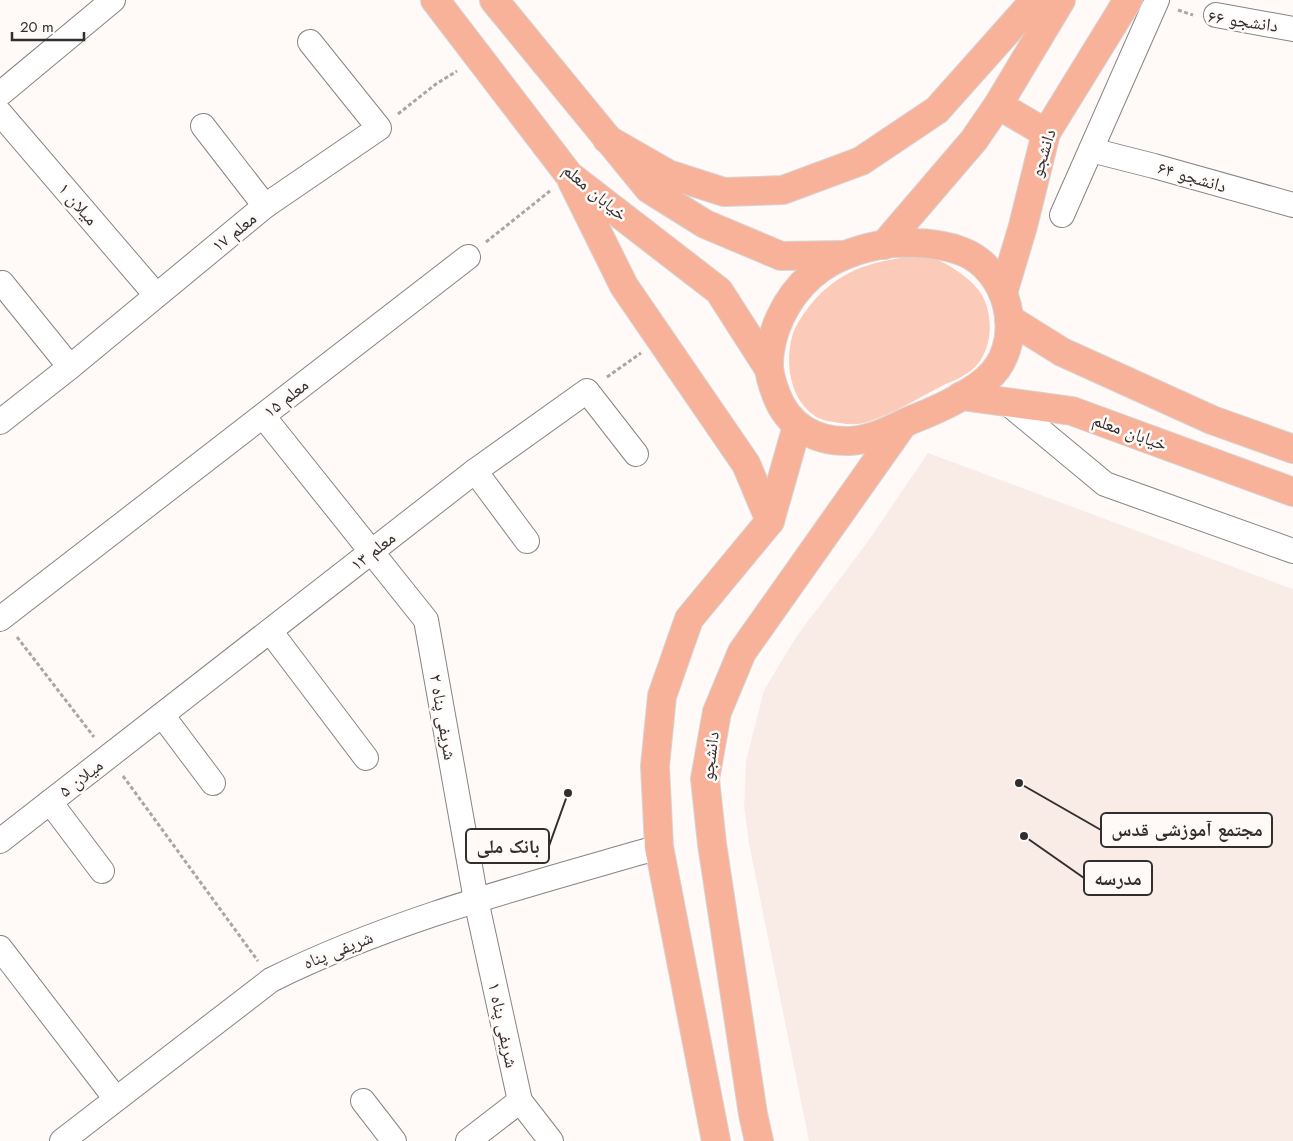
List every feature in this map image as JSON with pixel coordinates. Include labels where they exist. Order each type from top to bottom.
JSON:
[{"type":"main road","name":"خیابان معلم","points":[[435,0],[570,175],[719,291],[769,369]]},
{"type":"main road","points":[[494,0],[649,189],[704,224],[781,256],[846,255]]},
{"type":"main road","points":[[607,139],[668,174],[724,192],[783,190],[861,161],[937,110],[1035,0]]},
{"type":"main road","points":[[884,245],[974,140],[998,105],[1060,0]]},
{"type":"main road","name":"دانشجو","points":[[797,426],[830,440],[852,441],[873,436],[933,411],[961,396],[988,378],[1000,363],[1007,348],[1011,332],[1006,306],[1023,226],[1046,134],[1128,0]]},
{"type":"main road","points":[[998,105],[1046,134]]},
{"type":"main road","points":[[570,175],[624,286],[746,464],[770,521]]},
{"type":"main road","points":[[753,1114],[715,1134],[659,847],[655,766],[662,696],[689,619],[770,521],[797,426],[779,402],[769,369],[771,345],[776,328],[790,300],[812,275],[846,255],[884,245],[913,243],[951,248],[981,262],[992,273],[1001,287],[1006,306],[1062,352],[1212,420],[1293,449]]},
{"type":"main road","name":"خیابان معلم","points":[[961,396],[1072,411],[1293,492]]},
{"type":"main road","points":[[1195,456],[1196,441],[1202,428],[1212,420]]},
{"type":"main road","name":"دانشجو","points":[[759,1141],[753,1114],[712,844],[705,779],[717,712],[742,652],[903,424]]},
{"type":"street","points":[[0,94],[108,1]]},
{"type":"street","points":[[1062,215],[1091,150],[1165,4]]},
{"type":"street","name":"دانشجو ۶۶","points":[[1216,15],[1293,29]]},
{"type":"street","points":[[310,42],[379,128]]},
{"type":"street","name":"میلان ۱","points":[[0,113],[156,295]]},
{"type":"street","points":[[204,126],[265,206]]},
{"type":"street","name":"معلم ۱۷","points":[[0,422],[70,367],[265,206],[379,128]]},
{"type":"street","name":"دانشجو ۶۴","points":[[1091,150],[1293,205]]},
{"type":"street","name":"معلم ۱۵","points":[[1,618],[468,257]]},
{"type":"street","points":[[2,283],[70,367]]},
{"type":"street","points":[[587,391],[636,454]]},
{"type":"street","name":"معلم ۱۳","points":[[162,715],[475,471],[587,391]]},
{"type":"street","points":[[1006,401],[1105,484],[1293,551]]},
{"type":"street","name":"شریفی پناه ۲","points":[[263,416],[426,620],[476,900]]},
{"type":"street","points":[[475,471],[527,541]]},
{"type":"street","points":[[270,630],[366,758]]},
{"type":"street","points":[[162,715],[213,783]]},
{"type":"street","name":"میلان ۵","points":[[0,841],[162,715]]},
{"type":"street","points":[[50,802],[102,871]]},
{"type":"street","name":"شریفی پناه","points":[[62,1141],[271,980],[375,935],[476,900],[659,847]]},
{"type":"street","name":"شریفی پناه ۱","points":[[476,900],[520,1101],[551,1141]]},
{"type":"street","points":[[0,948],[116,1098]]},
{"type":"street","points":[[363,1101],[394,1141]]},
{"type":"street","points":[[468,1141],[520,1101]]},
{"type":"path","name":"دانشجو ۶۶","points":[[1165,4],[1196,16],[1216,15]]},
{"type":"path","points":[[379,128],[436,84],[479,57]]},
{"type":"path","points":[[468,257],[570,175]]},
{"type":"path","points":[[587,391],[643,352]]},
{"type":"path","points":[[1,618],[109,756],[271,980]]},
{"type":"shaded area","points":[[906,257],[928,258],[940,261],[964,276],[980,292],[987,306],[990,325],[985,353],[974,368],[966,374],[878,418],[862,423],[844,424],[823,420],[815,416],[800,400],[792,380],[789,358],[792,337],[797,324],[817,298],[836,281],[864,266]]},
{"type":"shaded area","points":[[928,453],[1293,589],[1293,1141],[809,1141],[749,844],[744,806],[746,761],[764,690],[796,637],[866,544]]},
{"type":"place","name":"مجتمع آموزشی قدس","points":[[1019,783]]},
{"type":"place","name":"بانک ملی","points":[[568,793]]},
{"type":"place","name":"مدرسه","points":[[1024,836]]}]
